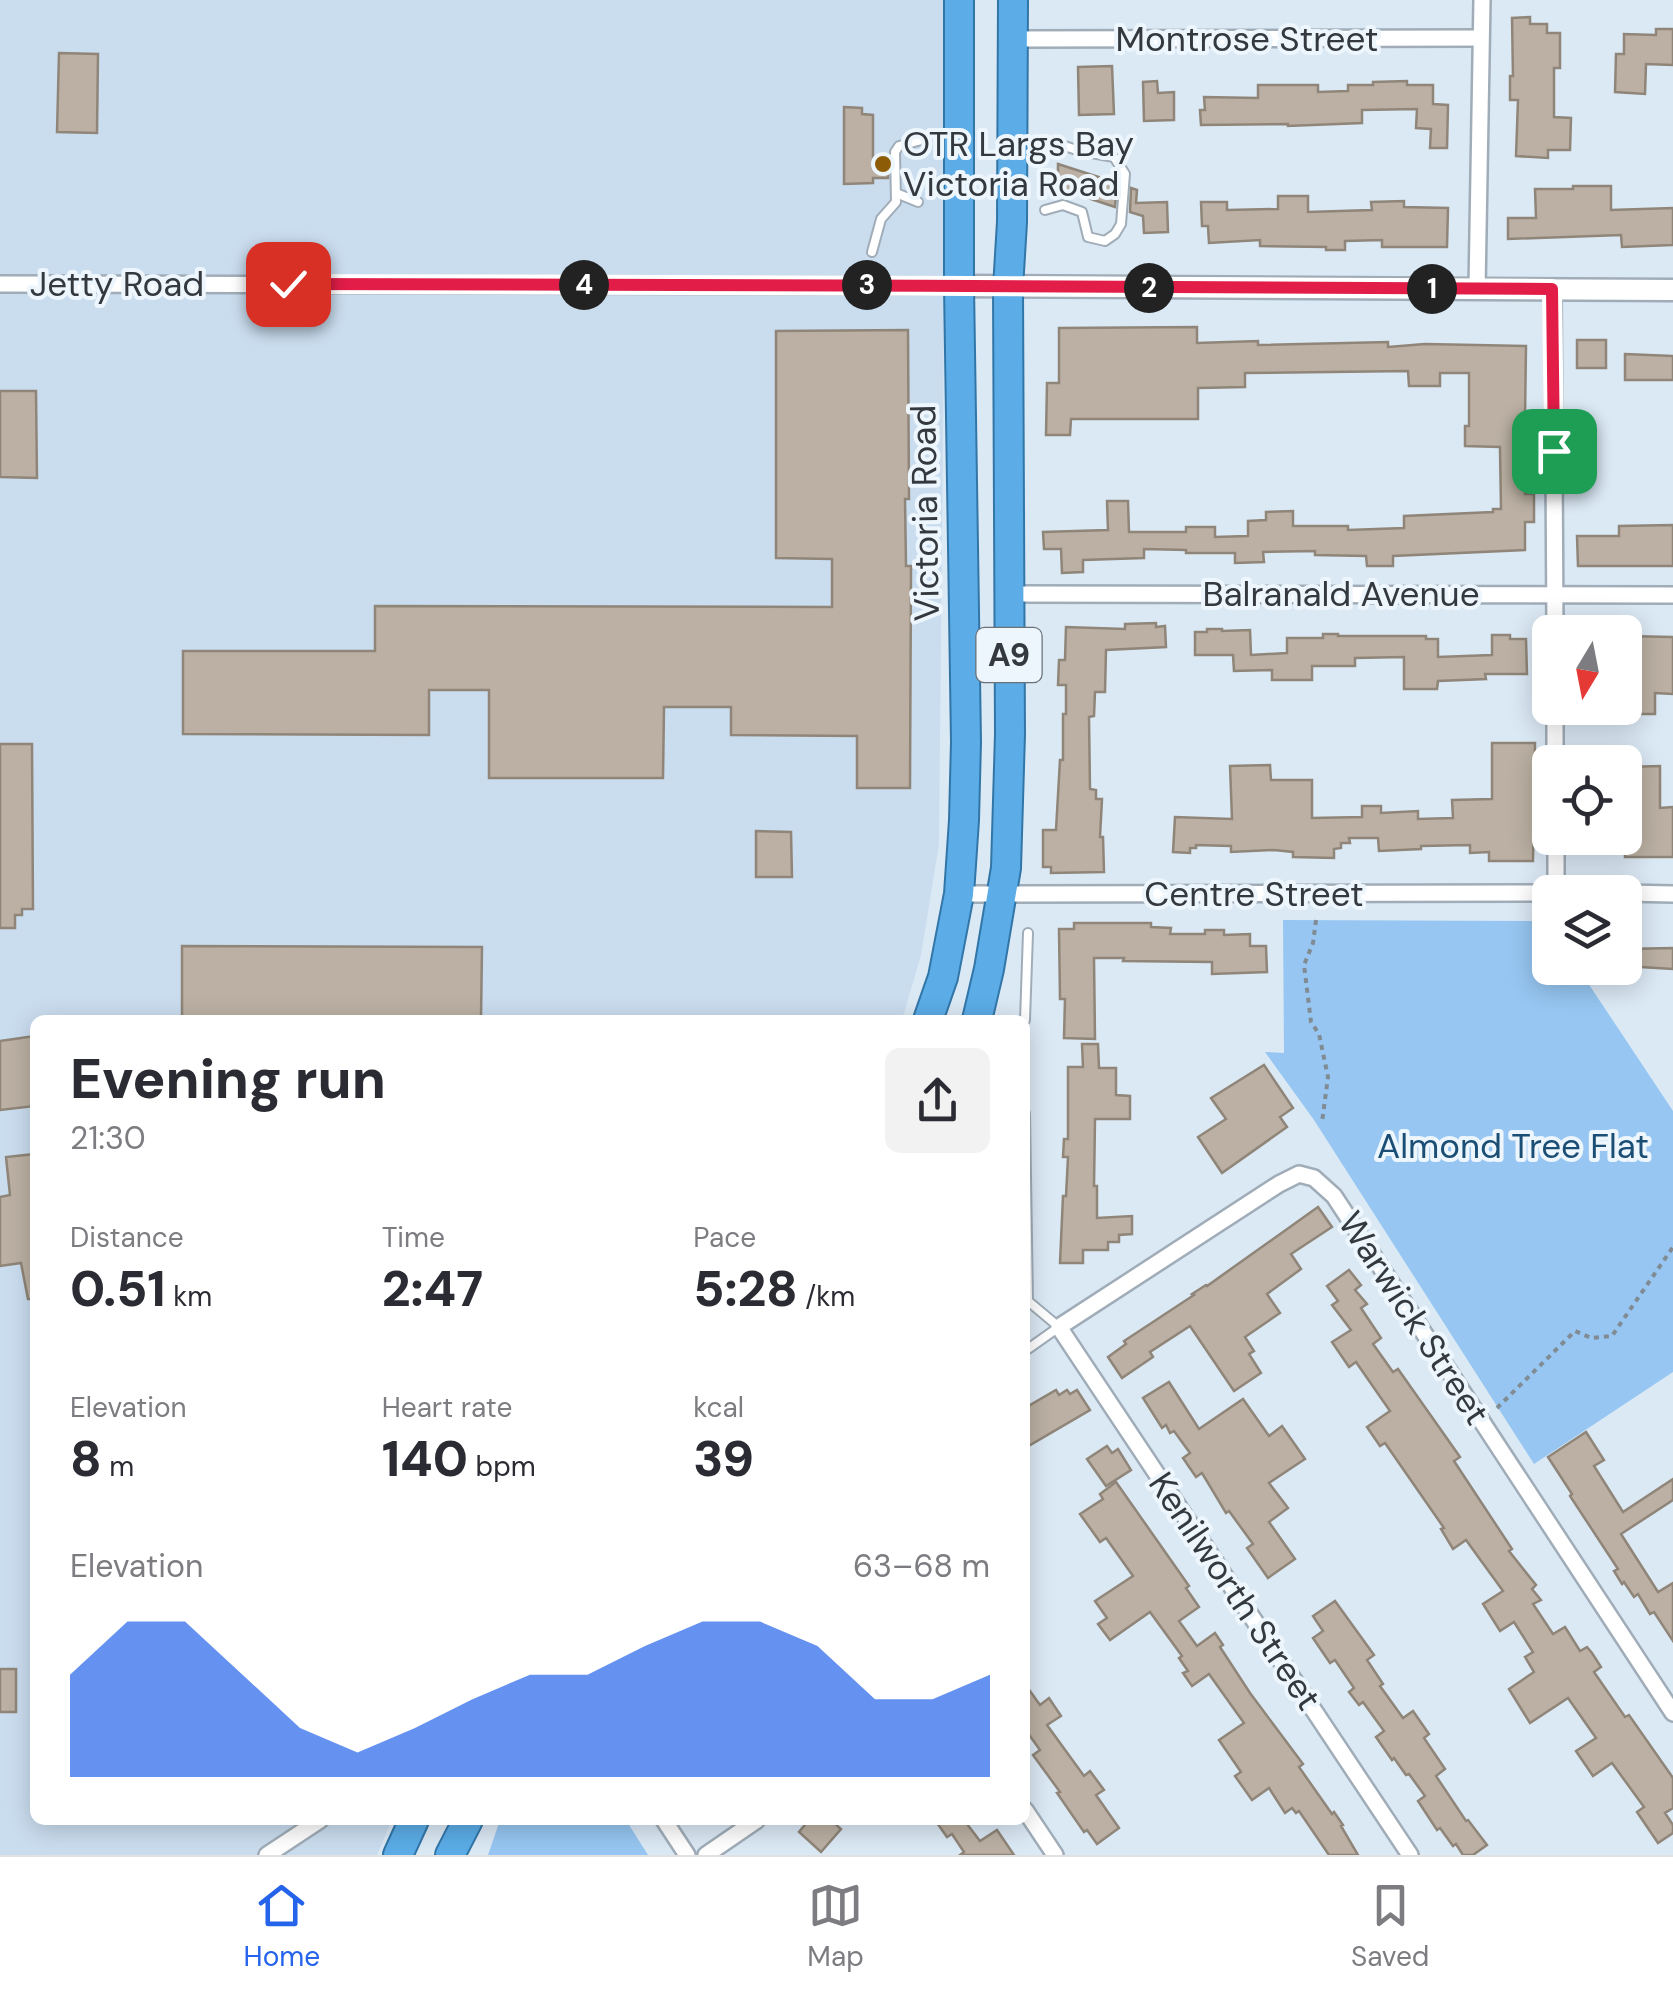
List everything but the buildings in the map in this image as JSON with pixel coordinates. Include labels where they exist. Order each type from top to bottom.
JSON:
[{"type":"highway","name":"Victoria Road","points":[[930,1015],[943,977],[959,894],[966,742],[959,0]]},
{"type":"highway","name":"A9","points":[[977,1015],[1002,895],[1008,812],[1008,288],[1013,0]]},
{"type":"highway","points":[[398,1855],[412,1825]]},
{"type":"highway","points":[[450,1855],[465,1825]]},
{"type":"street","points":[[1477,289],[1482,0]]},
{"type":"street","name":"Montrose Street","points":[[1014,40],[1480,38]]},
{"type":"street","name":"Jetty Road","points":[[0,284],[1673,290]]},
{"type":"street","points":[[1552,289],[1556,615]]},
{"type":"street","name":"Balranald Avenue","points":[[1009,594],[1673,595]]},
{"type":"street","name":"Centre Street","points":[[959,894],[1532,893]]},
{"type":"street","points":[[1642,894],[1673,894]]},
{"type":"street","name":"Warwick Street","points":[[1060,1328],[1279,1184],[1300,1174],[1314,1178],[1334,1196],[1673,1713]]},
{"type":"street","name":"Kenilworth Street","points":[[1060,1328],[1410,1855]]},
{"type":"street","points":[[1030,1818],[1055,1855]]},
{"type":"street","points":[[266,1855],[312,1825]]},
{"type":"street","points":[[667,1825],[687,1855]]},
{"type":"street","points":[[706,1855],[749,1825]]},
{"type":"lane","points":[[872,252],[881,219],[896,202],[895,152],[898,146],[918,140]]},
{"type":"lane","points":[[1045,210],[1063,205],[1082,212],[1088,237],[1106,241],[1116,234],[1120,224],[1125,174],[1114,157],[1080,152],[1052,142]]},
{"type":"lane","points":[[896,193],[918,202]]},
{"type":"lane","points":[[1025,1015],[1028,933]]},
{"type":"lane","points":[[1030,1303],[1060,1328],[1030,1348]]},
{"type":"path","points":[[1316,920],[1313,943],[1304,965],[1310,1022],[1320,1034],[1328,1077],[1322,1122]]},
{"type":"path","points":[[1497,1408],[1576,1330],[1591,1338],[1612,1336],[1673,1247]]},
{"type":"shaded area","points":[[0,0],[943,0],[939,844],[921,955],[903,1015],[30,1015],[30,1825],[390,1825],[377,1855],[0,1855]]},
{"type":"green space","name":"Almond Tree Flat","points":[[1283,920],[1532,921],[1532,985],[1589,985],[1673,1111],[1673,1372],[1534,1464],[1314,1120],[1265,1052],[1284,1053]]},
{"type":"green space","points":[[498,1825],[629,1825],[648,1855],[488,1855]]},
{"type":"place","name":"OTR Largs Bay Victoria Road","points":[[883,164]]},
{"type":"route","points":[[288,284],[1552,289],[1554,451]]}]
